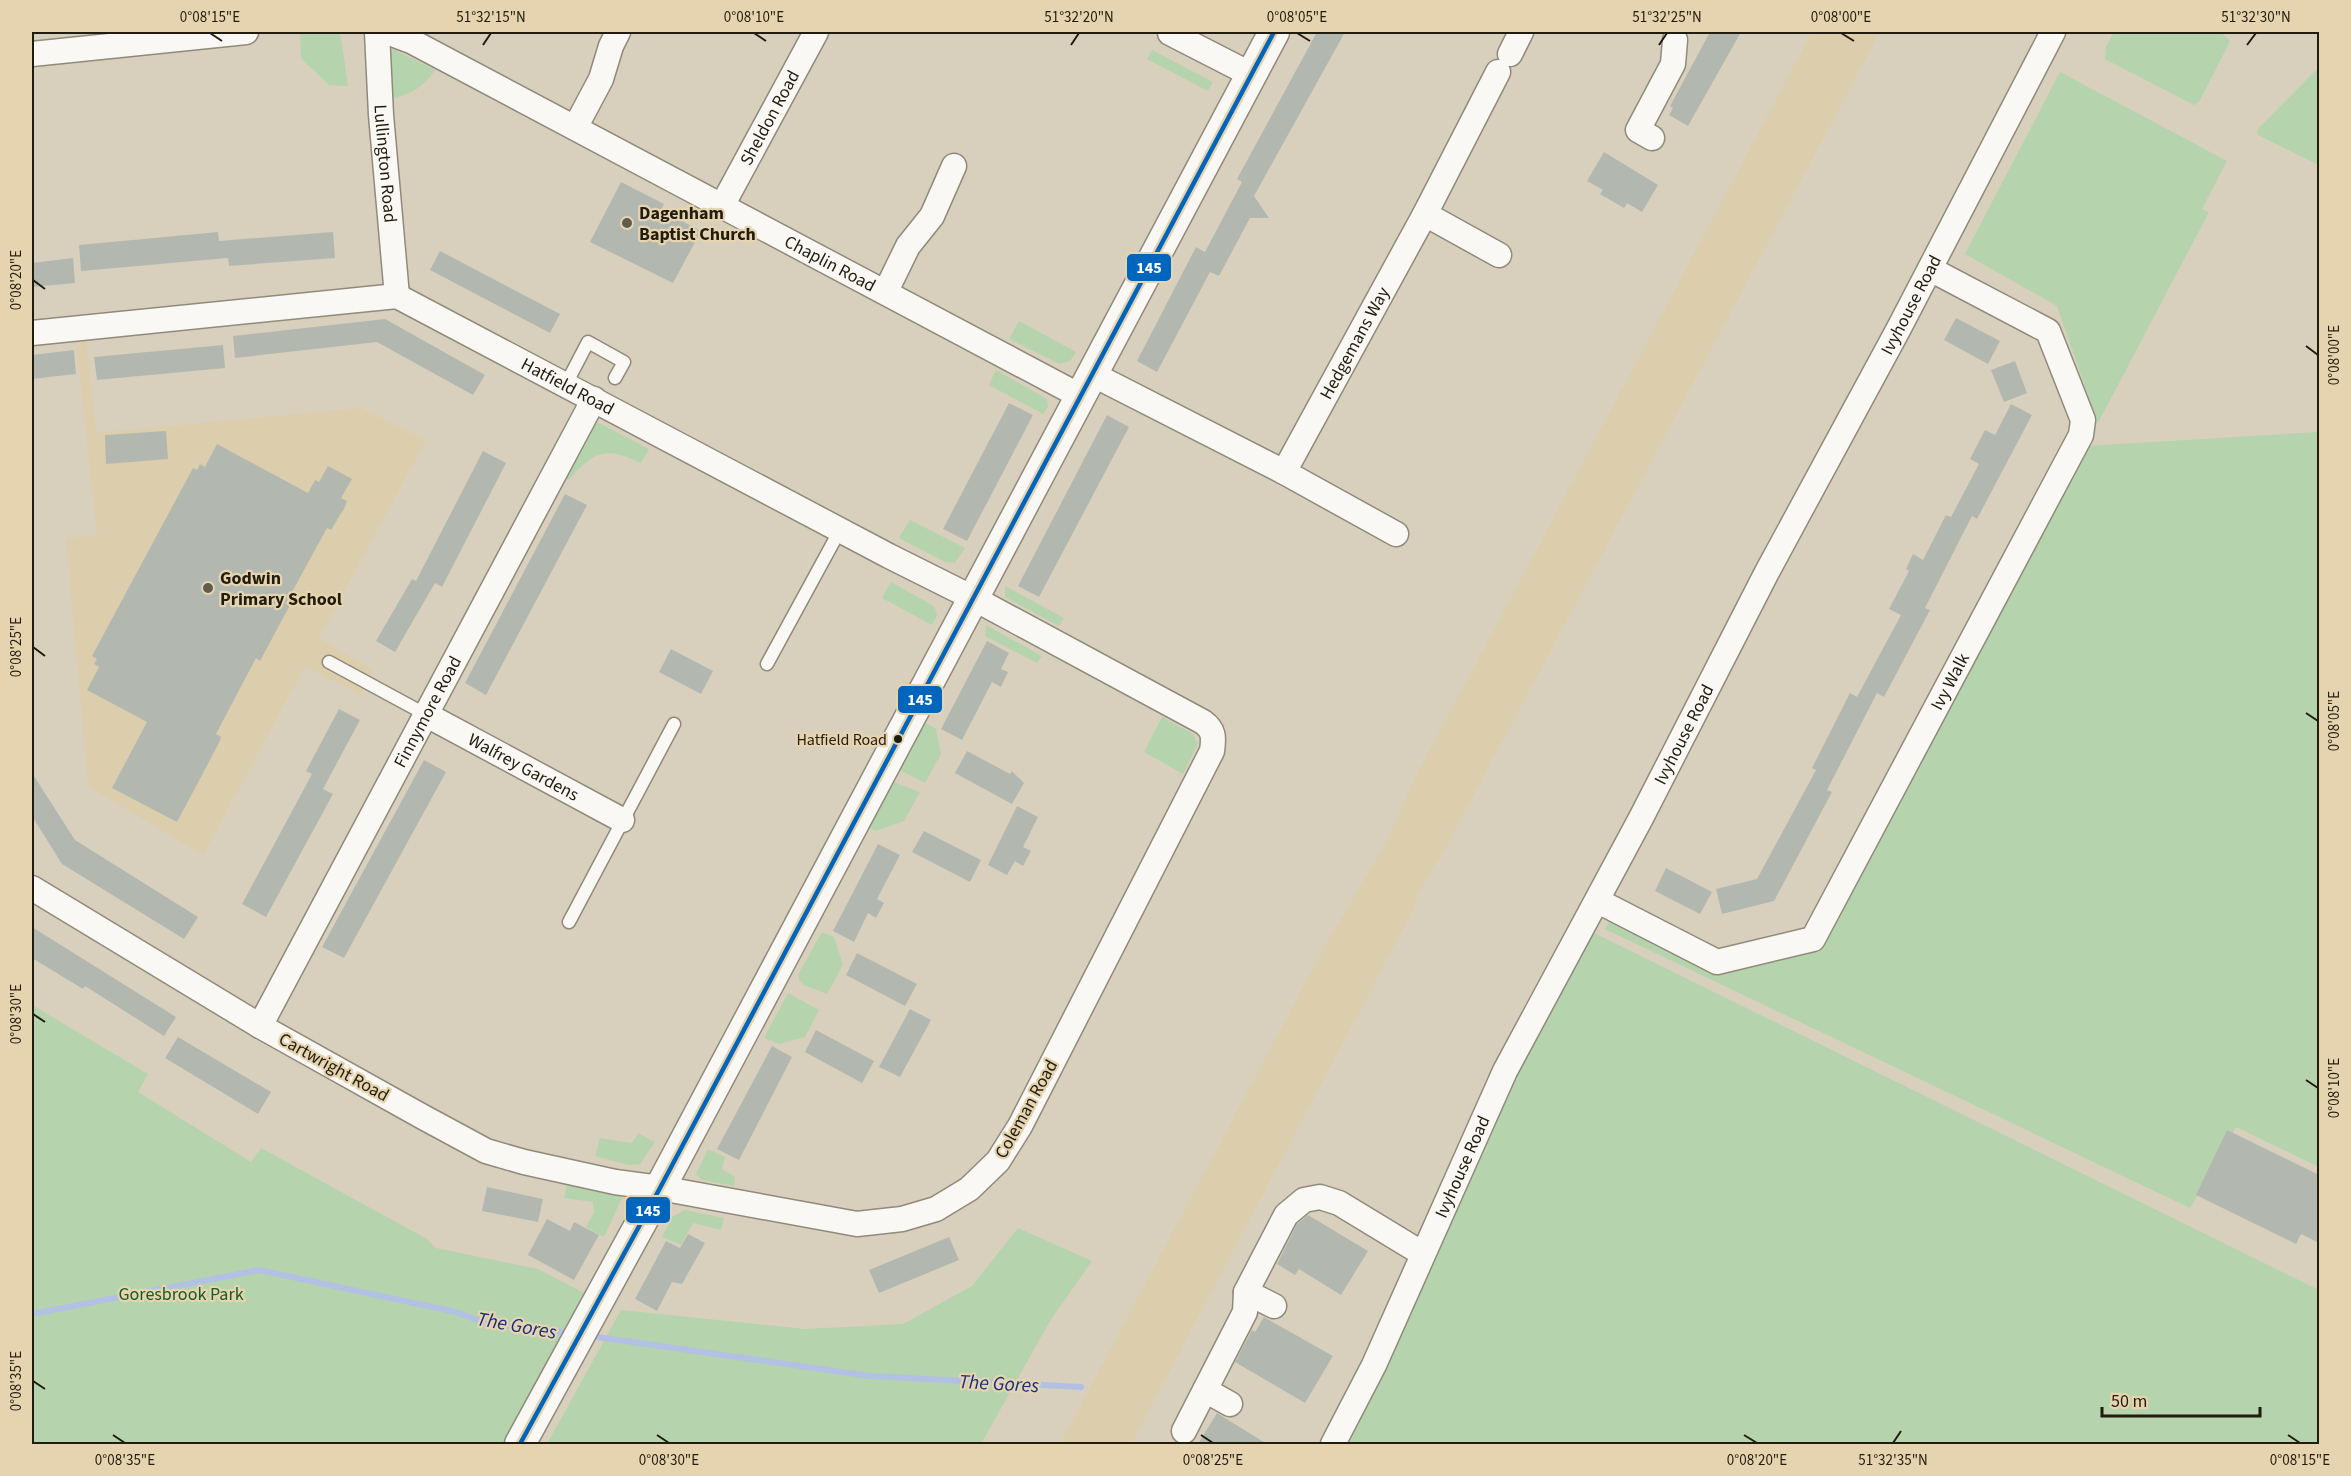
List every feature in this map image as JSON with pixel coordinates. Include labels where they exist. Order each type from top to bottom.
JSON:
[{"type":"street","points":[[32,54],[246,32]]},
{"type":"street","name":"Lullington Road","points":[[377,32],[380,104],[397,296]]},
{"type":"street","name":"Chaplin Road","points":[[387,32],[411,40],[886,291],[1086,385]]},
{"type":"street","points":[[576,126],[601,79],[611,46],[618,32]]},
{"type":"street","name":"Sheldon Road","points":[[723,204],[816,32]]},
{"type":"street","points":[[520,1444],[660,1188],[1274,32]]},
{"type":"street","name":"Hedgemans Way","points":[[1284,472],[1521,32]]},
{"type":"street","name":"Ivyhouse Road","points":[[1333,1444],[1374,1365],[1505,1071],[1598,901],[1767,572],[1930,269],[2053,32]]},
{"type":"street","points":[[1170,33],[1250,74]]},
{"type":"street","points":[[1652,138],[1638,130],[1673,64],[1674,34]]},
{"type":"street","points":[[886,291],[908,246],[932,216],[954,166]]},
{"type":"street","points":[[1425,214],[1499,255]]},
{"type":"street","name":"Ivy Walk","points":[[1598,901],[1717,962],[1813,939],[2081,435],[2083,420],[2048,331],[1930,269]]},
{"type":"street","points":[[32,333],[397,296]]},
{"type":"street","name":"Hatfield Road","points":[[397,296],[973,598],[1203,722],[1211,728],[1214,737]]},
{"type":"street","points":[[1086,385],[1284,472],[1396,534]]},
{"type":"street","name":"Finnymore Road","points":[[260,1026],[594,399]]},
{"type":"street","name":"Walfrey Gardens","points":[[425,714],[622,820]]},
{"type":"street","name":"Coleman Road","points":[[660,1188],[857,1224],[902,1219],[936,1209],[969,1189],[998,1161],[1020,1126],[1212,751],[1214,737]]},
{"type":"street","name":"Cartwright Road","points":[[32,888],[260,1026],[486,1151],[615,1182],[660,1188]]},
{"type":"street","points":[[1184,1431],[1245,1312],[1246,1292],[1286,1215],[1304,1200],[1320,1197],[1339,1203],[1423,1254]]},
{"type":"street","points":[[1246,1292],[1274,1306]]},
{"type":"street","points":[[1205,1390],[1230,1404]]},
{"type":"lane","points":[[566,384],[588,342],[624,362],[615,378]]},
{"type":"lane","points":[[767,664],[840,530]]},
{"type":"lane","points":[[329,662],[425,714]]},
{"type":"lane","points":[[569,922],[674,724]]},
{"type":"shaded area","points":[[1812,32],[1880,32],[1447,845],[1418,893],[1415,906],[1131,1444],[1060,1444],[1325,946],[1388,839],[1415,778]]},
{"type":"shaded area","name":"Godwin Primary School","points":[[86,337],[96,433],[361,408],[426,440],[319,638],[373,670],[361,695],[305,666],[203,855],[88,786],[66,538],[97,535],[76,338]]},
{"type":"green space","points":[[338,32],[341,38],[348,86],[329,85],[301,58],[300,33]]},
{"type":"green space","points":[[2114,32],[2220,32],[2230,41],[2199,102],[2194,105],[2105,59],[2106,47]]},
{"type":"green space","points":[[393,49],[435,70],[415,90],[389,100],[387,51]]},
{"type":"green space","points":[[1152,50],[1213,82],[1208,91],[1147,59]]},
{"type":"green space","points":[[2319,67],[2319,165],[2258,135],[2257,130]]},
{"type":"green space","points":[[2060,72],[2227,161],[2202,209],[2209,212],[2098,423],[2057,306],[1965,254]]},
{"type":"green space","points":[[1019,321],[1076,352],[1070,361],[1060,364],[1009,339]]},
{"type":"green space","points":[[996,370],[1047,399],[1048,407],[1043,414],[989,385]]},
{"type":"green space","points":[[593,420],[649,449],[641,463],[618,454],[609,453],[593,457],[568,480],[557,474]]},
{"type":"green space","points":[[2319,432],[2319,1167],[2236,1127],[2190,1208],[1605,929],[1609,922],[1616,922],[1711,972],[1721,973],[1816,951],[1832,932],[2087,446]]},
{"type":"green space","points":[[910,520],[965,548],[955,563],[945,562],[899,538]]},
{"type":"green space","points":[[891,582],[934,606],[937,615],[932,625],[882,598]]},
{"type":"green space","points":[[1005,586],[1064,618],[1059,626],[1005,597]]},
{"type":"green space","points":[[986,625],[1042,656],[1037,663],[985,636]]},
{"type":"green space","points":[[1162,717],[1193,734],[1198,744],[1183,774],[1144,752]]},
{"type":"green space","points":[[919,719],[936,729],[941,754],[925,783],[898,769]]},
{"type":"green space","points":[[888,780],[920,792],[904,821],[875,831],[864,825]]},
{"type":"green space","points":[[1588,930],[2319,1290],[2319,1444],[1349,1444],[1381,1378],[1513,1076]]},
{"type":"green space","points":[[822,932],[834,937],[843,965],[827,994],[804,985],[799,980],[799,973]]},
{"type":"green space","points":[[788,993],[819,1010],[805,1037],[779,1044],[764,1038]]},
{"type":"green space","name":"Goresbrook Park","points":[[32,1005],[148,1074],[138,1092],[251,1162],[261,1148],[427,1239],[436,1248],[538,1269],[590,1296],[511,1444],[32,1444]]},
{"type":"green space","points":[[638,1133],[655,1142],[640,1164],[629,1165],[595,1156],[600,1138],[632,1143]]},
{"type":"green space","points":[[708,1149],[725,1157],[722,1169],[735,1177],[734,1186],[702,1180],[696,1174]]},
{"type":"green space","points":[[568,1181],[618,1194],[622,1198],[604,1237],[586,1227],[594,1213],[593,1202],[564,1198]]},
{"type":"green space","points":[[685,1210],[724,1218],[721,1230],[693,1223],[681,1245],[662,1237],[672,1217]]},
{"type":"green space","points":[[1018,1228],[1092,1261],[1050,1321],[981,1444],[547,1444],[621,1310],[805,1329],[903,1324],[972,1286]]},
{"type":"building","points":[[1317,32],[1345,32],[1254,196],[1269,218],[1250,218],[1219,276],[1210,272],[1157,372],[1137,361],[1196,247],[1205,252],[1242,182],[1237,179]]},
{"type":"building","points":[[1710,32],[1741,32],[1688,126],[1669,115],[1673,108],[1670,106]]},
{"type":"building","points":[[1604,152],[1658,185],[1642,212],[1627,203],[1624,208],[1600,194],[1603,190],[1587,181]]},
{"type":"building","points":[[621,182],[664,204],[661,210],[701,231],[673,283],[590,242]]},
{"type":"building","points":[[218,232],[219,241],[333,232],[335,258],[229,266],[228,258],[81,271],[79,245]]},
{"type":"building","points":[[440,251],[560,314],[550,333],[430,270]]},
{"type":"building","points":[[73,258],[75,283],[32,287],[32,263]]},
{"type":"building","points":[[1956,318],[2000,341],[1988,364],[1944,340]]},
{"type":"building","points":[[385,319],[485,375],[473,395],[377,342],[235,358],[233,336]]},
{"type":"building","points":[[223,345],[225,368],[97,380],[94,357]]},
{"type":"building","points":[[74,350],[76,374],[32,379],[32,355]]},
{"type":"building","points":[[2015,361],[2027,393],[2004,402],[1991,370]]},
{"type":"building","points":[[1009,403],[1033,415],[967,541],[943,529]]},
{"type":"building","points":[[2011,404],[2032,415],[1977,519],[1972,516],[1925,608],[1930,610],[1884,697],[1877,693],[1827,790],[1832,792],[1774,901],[1722,914],[1716,889],[1757,879],[1816,770],[1812,768],[1850,693],[1857,697],[1901,615],[1889,609],[1909,571],[1906,569],[1913,554],[1923,560],[1946,515],[1951,517],[1979,464],[1970,459],[1985,430],[1995,435]]},
{"type":"building","points":[[1107,415],[1129,427],[1039,597],[1018,586]]},
{"type":"building","points":[[166,431],[168,459],[106,464],[105,435]]},
{"type":"building","name":"Godwin Primary School","points":[[217,444],[308,493],[315,480],[319,482],[328,466],[352,479],[341,498],[347,501],[345,507],[331,530],[327,528],[286,603],[290,605],[260,661],[256,658],[216,734],[221,737],[219,743],[177,822],[112,788],[147,722],[87,690],[99,667],[94,664],[97,659],[92,656],[193,468],[197,470],[200,464],[205,467]]},
{"type":"building","points":[[483,451],[506,463],[442,587],[435,583],[395,652],[376,641],[412,579],[416,581]]},
{"type":"building","points":[[565,494],[587,505],[486,695],[465,683]]},
{"type":"building","points":[[987,641],[1009,653],[1001,669],[1008,672],[1001,687],[992,682],[962,740],[941,729]]},
{"type":"building","points":[[671,649],[713,671],[701,694],[659,672]]},
{"type":"building","points":[[339,709],[360,720],[323,789],[333,794],[266,917],[242,904],[312,774],[306,771]]},
{"type":"building","points":[[967,751],[1010,774],[1012,771],[1024,783],[1012,804],[955,773]]},
{"type":"building","points":[[424,760],[446,772],[344,958],[322,947]]},
{"type":"building","points":[[32,773],[75,840],[198,917],[184,939],[62,864],[32,816]]},
{"type":"building","points":[[1017,806],[1038,817],[1023,847],[1031,851],[1023,866],[1015,861],[1007,875],[988,865]]},
{"type":"building","points":[[924,831],[981,860],[970,882],[912,852]]},
{"type":"building","points":[[878,844],[900,855],[877,899],[884,903],[876,918],[868,913],[854,942],[833,931]]},
{"type":"building","points":[[1666,868],[1712,892],[1700,914],[1655,891]]},
{"type":"building","points":[[32,927],[176,1017],[164,1036],[85,986],[83,989],[32,958]]},
{"type":"building","points":[[857,953],[917,984],[905,1006],[846,975]]},
{"type":"building","points":[[910,1009],[931,1020],[900,1077],[879,1067]]},
{"type":"building","points":[[816,1030],[874,1061],[862,1083],[805,1052]]},
{"type":"building","points":[[178,1037],[271,1092],[258,1114],[165,1058]]},
{"type":"building","points":[[772,1046],[792,1057],[739,1160],[717,1149]]},
{"type":"building","points":[[2227,1130],[2319,1175],[2319,1243],[2301,1234],[2296,1244],[2196,1195]]},
{"type":"building","points":[[487,1187],[543,1199],[538,1222],[482,1211]]},
{"type":"building","points":[[1308,1215],[1368,1251],[1341,1295],[1299,1269],[1295,1275],[1277,1264],[1297,1224]]},
{"type":"building","points":[[547,1219],[570,1231],[574,1222],[599,1235],[574,1280],[528,1255]]},
{"type":"building","points":[[688,1234],[705,1243],[682,1284],[672,1282],[657,1311],[635,1299],[666,1241],[680,1248]]},
{"type":"building","points":[[949,1237],[959,1260],[879,1293],[869,1270]]},
{"type":"building","points":[[1264,1317],[1333,1356],[1305,1403],[1235,1362],[1252,1330],[1255,1332]]},
{"type":"building","points":[[1217,1413],[1267,1444],[1198,1444]]},
{"type":"waterway","name":"The Gores","points":[[32,1314],[259,1270],[456,1312],[485,1323],[571,1333]]},
{"type":"waterway","name":"The Gores","points":[[590,1336],[870,1376],[1081,1387]]},
{"type":"transit line","name":"145","points":[[520,1444],[660,1188],[1274,32]]},
{"type":"place","name":"Dagenham Baptist Church","points":[[627,223]]},
{"type":"place","name":"Godwin Primary School","points":[[208,588]]},
{"type":"place","name":"Hatfield Road","points":[[898,739]]}]
